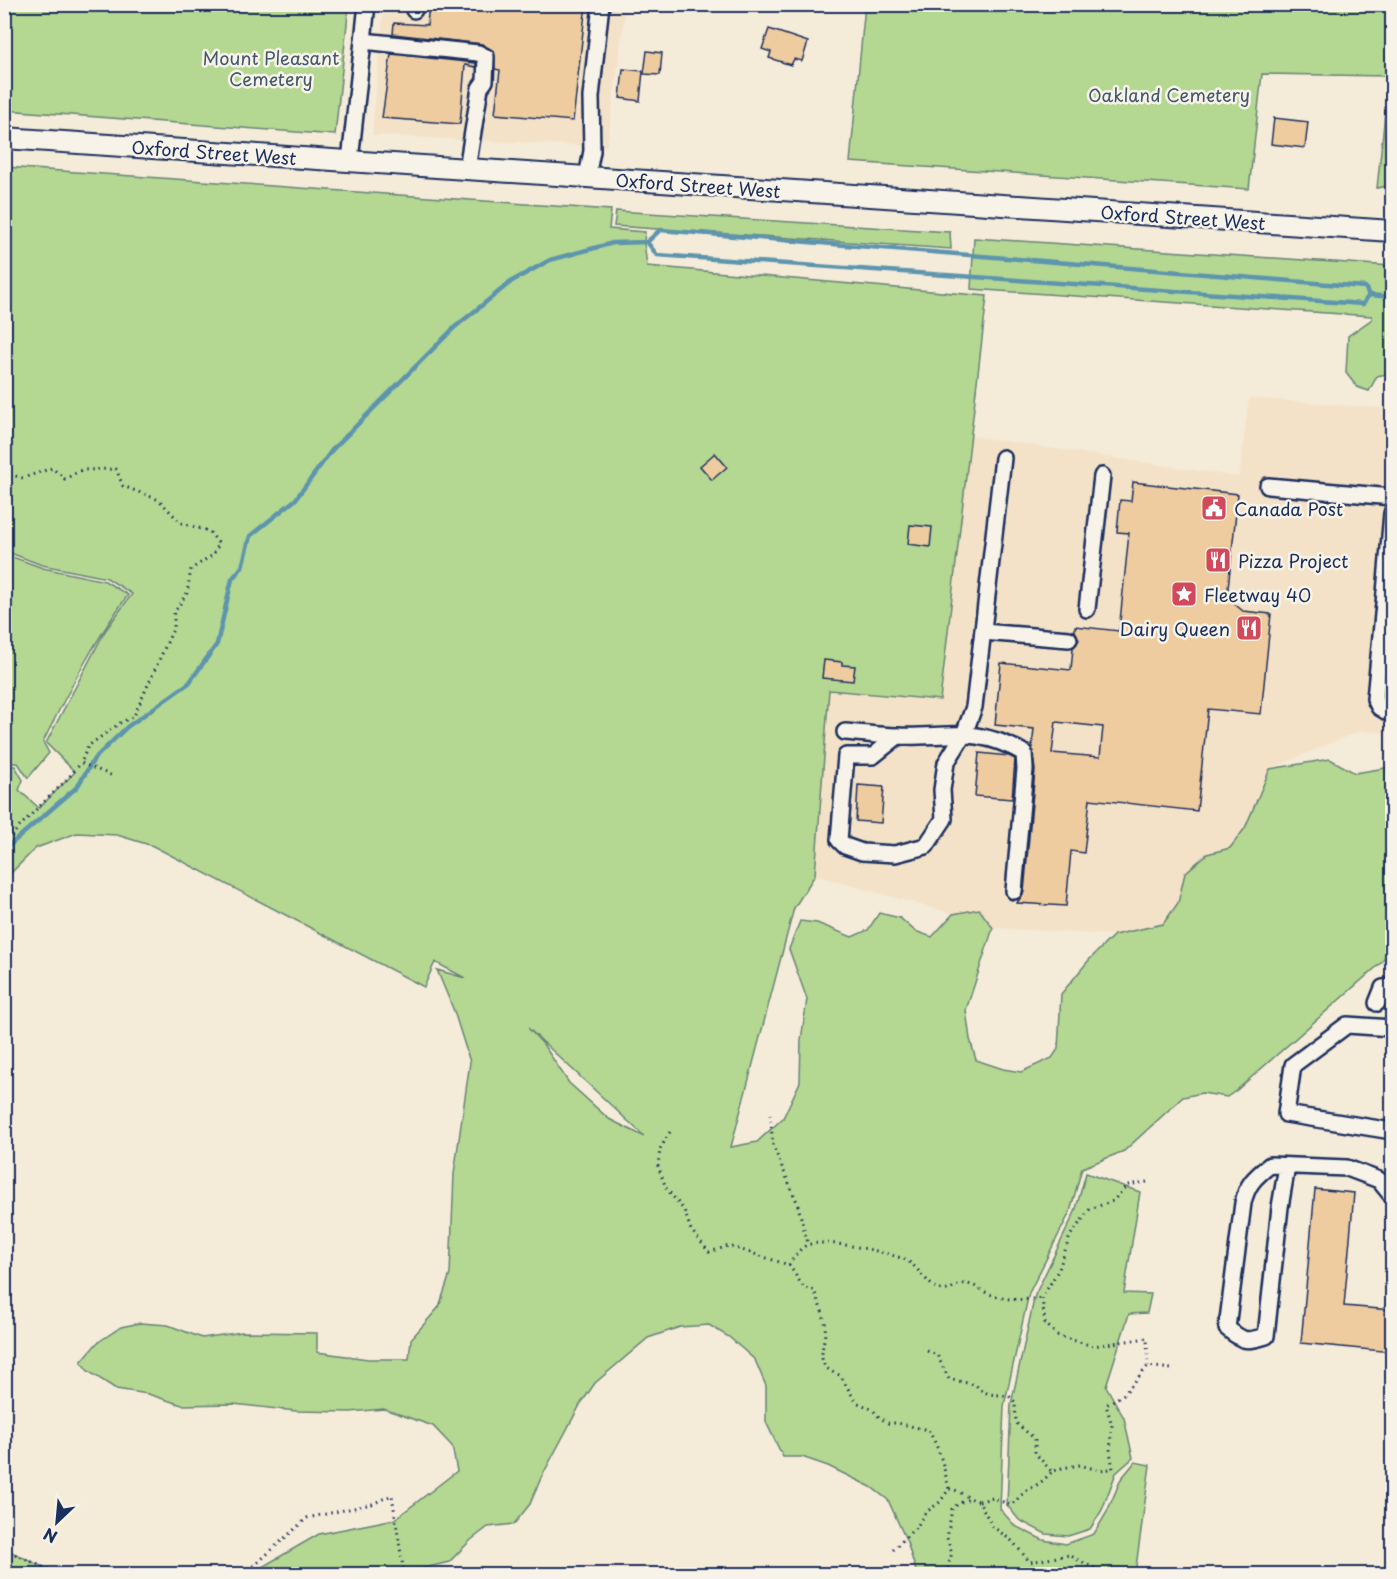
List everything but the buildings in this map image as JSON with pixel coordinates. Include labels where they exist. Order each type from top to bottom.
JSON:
[{"type":"main road","name":"Oxford Street West","points":[[4,138],[1392,231]]},
{"type":"street","points":[[350,161],[367,4]]},
{"type":"street","points":[[587,177],[592,151],[591,97],[601,4]]},
{"type":"street","points":[[363,41],[478,53],[486,57],[484,81],[480,88],[467,169]]},
{"type":"street","points":[[898,736],[873,756],[846,756],[839,840],[845,846],[862,852],[895,854],[926,846],[944,819],[942,790],[946,763],[964,734],[975,707],[1003,458]]},
{"type":"street","points":[[1087,609],[1102,476]]},
{"type":"street","points":[[1268,486],[1392,497]]},
{"type":"street","points":[[1392,513],[1389,594],[1376,699],[1379,706],[1392,715]]},
{"type":"street","points":[[983,632],[1069,639]]},
{"type":"street","points":[[845,732],[898,736],[964,734],[995,739],[1024,753],[1014,891]]},
{"type":"street","points":[[1377,1003],[1383,988],[1392,987]]},
{"type":"street","points":[[1392,1028],[1347,1025],[1293,1065],[1286,1114],[1392,1131]]},
{"type":"street","points":[[1287,1166],[1280,1207],[1266,1336],[1250,1341],[1238,1338],[1227,1328],[1243,1203],[1246,1189],[1259,1174],[1270,1165],[1347,1168],[1379,1180],[1392,1196]]},
{"type":"path","points":[[4,473],[23,478],[52,468],[65,479],[81,470],[116,470],[123,486],[159,500],[181,523],[209,531],[219,544],[213,555],[191,569],[188,593],[174,613],[174,627],[163,646],[134,716],[88,746],[81,763],[28,817],[4,846]]},
{"type":"path","points":[[81,763],[113,776]]},
{"type":"path","points":[[770,1113],[773,1146],[797,1202],[808,1245]]},
{"type":"path","points":[[670,1132],[660,1149],[658,1166],[666,1188],[684,1210],[691,1230],[709,1252],[729,1246],[789,1265],[804,1288],[809,1287],[814,1290],[825,1322],[825,1338],[821,1352],[824,1366],[832,1373],[840,1375],[856,1402],[872,1408],[888,1423],[897,1422],[928,1430],[934,1438],[949,1489],[940,1502],[925,1513],[918,1525],[893,1550]]},
{"type":"path","points":[[949,1489],[954,1489],[969,1499],[979,1501],[993,1498],[1011,1506],[1026,1491],[1040,1483],[1052,1472],[1062,1468],[1080,1465],[1098,1470],[1113,1468],[1110,1451],[1112,1425],[1107,1405],[1124,1394],[1148,1366],[1147,1338],[1093,1346],[1058,1336],[1045,1323],[1042,1298],[1059,1269],[1070,1236],[1090,1209],[1113,1201],[1127,1185],[1147,1182]]},
{"type":"path","points":[[789,1265],[795,1255],[808,1245],[839,1243],[906,1261],[921,1272],[934,1287],[942,1290],[952,1289],[962,1284],[974,1286],[990,1295],[1012,1300],[1042,1298]]},
{"type":"path","points":[[927,1351],[937,1355],[949,1379],[976,1385],[980,1390],[989,1394],[1009,1396],[1015,1402],[1016,1423],[1035,1439],[1035,1454],[1052,1472]]},
{"type":"path","points":[[1148,1366],[1171,1369]]},
{"type":"path","points":[[237,1575],[256,1564],[307,1518],[372,1504],[392,1495],[404,1575]]},
{"type":"path","points":[[946,1575],[952,1553],[946,1538],[952,1509],[969,1499]]},
{"type":"path","points":[[979,1501],[992,1526],[1012,1541],[1030,1562],[1069,1555],[1094,1568],[1094,1575]]},
{"type":"path","points":[[4,1549],[58,1575]]},
{"type":"shaded area","points":[[384,5],[626,5],[607,147],[372,135]]},
{"type":"shaded area","points":[[1249,398],[1392,409],[1392,733],[1359,731],[1270,769],[1245,828],[1230,848],[1207,854],[1185,873],[1178,903],[1163,924],[1114,935],[993,928],[979,909],[953,914],[815,875],[829,690],[940,700],[971,436],[1239,477]]},
{"type":"green space","name":"Mount Pleasant Cemetery","points":[[4,5],[349,5],[335,135],[5,110]]},
{"type":"green space","name":"Oakland Cemetery","points":[[865,5],[1392,5],[1392,185],[1377,188],[1389,76],[1262,74],[1249,189],[850,162]]},
{"type":"green space","points":[[5,167],[611,210],[609,229],[645,232],[647,266],[987,296],[940,700],[829,690],[815,875],[794,908],[731,1147],[757,1142],[783,1118],[800,1082],[801,1040],[807,999],[789,949],[800,921],[817,923],[852,937],[868,930],[879,913],[900,918],[915,931],[932,937],[953,914],[979,909],[993,928],[966,1010],[970,1039],[976,1060],[1021,1072],[1052,1058],[1058,1049],[1061,994],[1089,960],[1114,935],[1163,924],[1178,903],[1185,873],[1207,854],[1230,848],[1245,828],[1270,769],[1330,759],[1355,773],[1392,767],[1392,943],[1382,962],[1227,1097],[1202,1093],[1183,1097],[1124,1151],[1082,1168],[1070,1212],[1029,1293],[1004,1406],[1000,1509],[1015,1526],[1043,1540],[1066,1544],[1094,1534],[1107,1512],[1121,1479],[1135,1462],[1150,1465],[1135,1574],[917,1574],[907,1542],[888,1500],[871,1487],[828,1466],[802,1457],[783,1457],[766,1422],[766,1386],[755,1360],[729,1337],[709,1325],[680,1327],[648,1338],[595,1383],[580,1405],[541,1478],[530,1504],[514,1524],[488,1527],[449,1562],[400,1574],[250,1574],[319,1534],[395,1519],[457,1471],[452,1446],[433,1426],[384,1409],[350,1412],[296,1411],[233,1404],[182,1405],[148,1394],[116,1389],[88,1371],[81,1362],[97,1343],[121,1327],[140,1323],[168,1325],[202,1338],[242,1332],[317,1333],[317,1352],[368,1359],[409,1359],[411,1339],[439,1307],[450,1274],[454,1174],[470,1062],[454,1011],[437,970],[465,978],[435,962],[424,987],[153,846],[117,835],[77,833],[36,848],[11,873],[5,887],[5,769],[15,766],[23,780],[19,790],[39,808],[75,772],[46,743],[105,631],[132,594],[107,578],[42,565],[5,551]],"holes":[[[528,1028],[643,1135],[609,1119],[569,1083],[543,1044]]]},
{"type":"green space","points":[[616,211],[950,232],[951,249],[614,226]]},
{"type":"green space","points":[[974,238],[1392,266],[1392,373],[1377,376],[1369,391],[1357,387],[1346,373],[1348,336],[1372,319],[1372,316],[971,289]]},
{"type":"green space","points":[[4,554],[43,568],[105,581],[128,595],[72,685],[43,742],[49,753],[28,778],[18,763],[5,765]]},
{"type":"green space","points":[[1086,1173],[1140,1192],[1124,1293],[1151,1294],[1147,1313],[1129,1314],[1106,1386],[1124,1418],[1133,1458],[1116,1473],[1102,1510],[1090,1529],[1068,1536],[1046,1534],[1019,1520],[1007,1505],[1011,1404],[1035,1295],[1075,1212]]},
{"type":"green space","points":[[5,1549],[58,1574],[5,1574]]},
{"type":"waterway","points":[[4,850],[77,787],[94,759],[127,727],[189,683],[217,644],[232,579],[242,567],[250,536],[295,500],[332,450],[455,327],[512,281],[550,260],[613,243],[647,242],[660,230],[1365,287],[1369,295]]},
{"type":"waterway","points":[[647,242],[657,255],[1363,304],[1369,295]]},
{"type":"waterway","points":[[1369,295],[1392,297]]},
{"type":"place","name":"Canada Post","points":[[1214,508]]},
{"type":"place","name":"Pizza Project","points":[[1218,560]]},
{"type":"place","name":"Fleetway 40","points":[[1184,594]]},
{"type":"place","name":"Dairy Queen","points":[[1249,628]]}]
